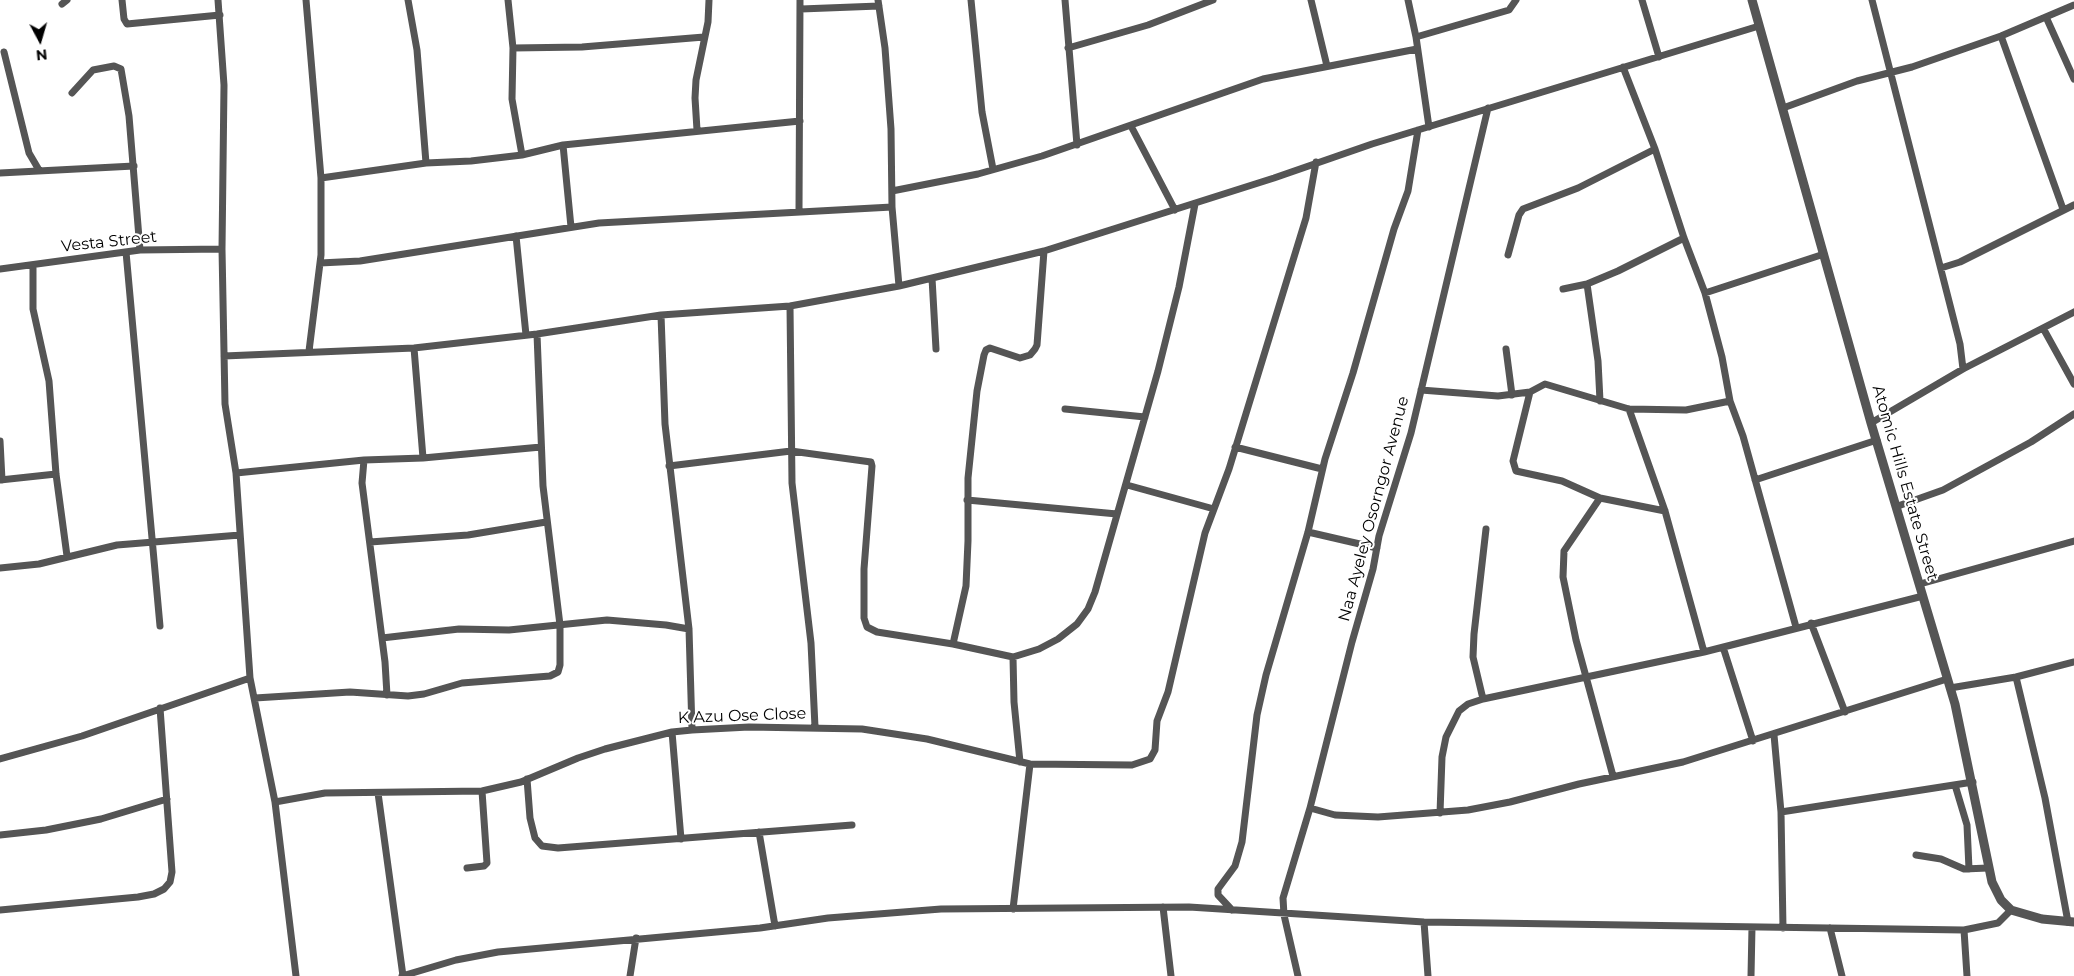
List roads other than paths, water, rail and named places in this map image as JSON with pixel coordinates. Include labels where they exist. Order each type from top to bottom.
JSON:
[{"type":"street","points":[[122,0],[124,19],[127,24],[220,15]]},
{"type":"street","points":[[218,0],[224,86],[222,249],[225,404],[236,473],[250,678],[275,802],[296,976]]},
{"type":"street","points":[[306,0],[321,178],[320,263],[309,351]]},
{"type":"street","points":[[408,0],[417,50],[426,163]]},
{"type":"street","points":[[508,0],[513,48],[512,98],[522,154]]},
{"type":"street","points":[[698,130],[695,98],[708,22],[709,0]]},
{"type":"street","points":[[799,212],[800,0]]},
{"type":"street","points":[[971,0],[981,104],[993,170]]},
{"type":"street","points":[[1065,0],[1077,145]]},
{"type":"street","points":[[1068,48],[1140,27],[1213,0]]},
{"type":"street","points":[[1311,0],[1327,66]]},
{"type":"street","points":[[1408,0],[1416,36],[1429,127]]},
{"type":"street","points":[[1416,36],[1509,10],[1516,0]]},
{"type":"street","points":[[1642,0],[1659,57]]},
{"type":"street","name":"Atomic Hills Estate Street","points":[[1752,0],[1784,108],[1871,423],[1898,506],[1950,688],[1972,782],[1988,868],[1995,890],[2011,910]]},
{"type":"street","points":[[1872,0],[1960,344],[1963,369]]},
{"type":"street","points":[[801,9],[878,3],[889,111],[892,207],[899,286]]},
{"type":"street","points":[[1784,108],[1857,81],[1890,73],[2001,36],[2074,5]]},
{"type":"street","points":[[2046,17],[2074,78]]},
{"type":"street","points":[[224,356],[414,348],[537,334],[661,315],[790,306],[899,286],[1044,251],[1195,204],[1316,162],[1759,26]]},
{"type":"street","points":[[2001,36],[2063,209]]},
{"type":"street","points":[[513,48],[582,47],[704,37]]},
{"type":"street","points":[[892,191],[943,182],[993,170],[1077,145],[1263,79],[1417,49]]},
{"type":"street","points":[[4,52],[29,153],[40,170]]},
{"type":"street","points":[[72,93],[94,70],[114,66],[121,68],[129,116],[140,250]]},
{"type":"street","points":[[1623,67],[1655,149],[1684,238],[1705,293],[1722,357],[1730,401],[1755,480],[1796,627]]},
{"type":"street","name":"Naa Ayeley Osorngor Avenue","points":[[1298,976],[1284,915],[1283,898],[1310,808],[1377,548],[1421,390],[1488,108]]},
{"type":"street","points":[[321,178],[426,163],[471,161],[522,154],[563,145],[800,121]]},
{"type":"street","points":[[1131,126],[1174,210]]},
{"type":"street","points":[[1232,910],[1218,895],[1218,889],[1238,861],[1244,831],[1254,740],[1264,682],[1308,532],[1322,469],[1354,373],[1394,229],[1408,191],[1418,130]]},
{"type":"street","points":[[563,145],[570,227]]},
{"type":"street","points":[[1508,255],[1519,215],[1523,209],[1578,188],[1655,149]]},
{"type":"street","points":[[1127,486],[1214,509],[1224,487],[1306,218],[1316,162]]},
{"type":"street","points":[[0,173],[134,166]]},
{"type":"street","points":[[669,466],[791,451],[860,460],[872,464],[864,569],[864,618],[867,628],[877,632],[953,644],[1012,657],[1052,642],[1077,624],[1088,609],[1095,592],[1146,417],[1179,288],[1195,204]]},
{"type":"street","points":[[1941,268],[1960,262],[2074,205]]},
{"type":"street","points":[[320,263],[360,260],[570,227],[650,219],[892,207]]},
{"type":"street","points":[[516,236],[526,335]]},
{"type":"street","points":[[1563,289],[1587,284],[1684,238]]},
{"type":"street","name":"Vesta Street","points":[[0,270],[140,250],[222,249]]},
{"type":"street","points":[[953,644],[966,586],[967,500],[977,391],[984,355],[986,350],[990,348],[1020,358],[1030,355],[1037,345],[1044,251]]},
{"type":"street","points":[[126,252],[160,626]]},
{"type":"street","points":[[1705,293],[1824,254]]},
{"type":"street","points":[[33,265],[33,309],[49,380],[56,474],[67,556]]},
{"type":"street","points":[[932,278],[936,349]]},
{"type":"street","points":[[1587,284],[1598,362],[1600,401]]},
{"type":"street","points":[[790,306],[793,394],[791,451],[796,532],[811,643],[815,728]]},
{"type":"street","points":[[1871,423],[1963,369],[2074,312]]},
{"type":"street","points":[[661,315],[662,388],[688,629],[692,730]]},
{"type":"street","points":[[2043,328],[2074,384]]},
{"type":"street","points":[[255,698],[350,692],[386,695],[424,694],[462,683],[550,676],[558,672],[560,664],[560,625],[553,558],[546,522],[537,334]]},
{"type":"street","points":[[414,348],[423,458]]},
{"type":"street","points":[[1506,349],[1512,395]]},
{"type":"street","points":[[1421,390],[1481,396],[1512,395],[1530,392],[1541,385],[1551,384],[1629,409],[1686,410],[1730,401]]},
{"type":"street","points":[[1530,392],[1513,461],[1514,469],[1522,473],[1562,481],[1600,498],[1666,511]]},
{"type":"street","points":[[1065,409],[1146,417]]},
{"type":"street","points":[[1629,409],[1666,511],[1704,652]]},
{"type":"street","points":[[1898,506],[1943,490],[2031,442],[2074,414]]},
{"type":"street","points":[[1755,480],[1877,440]]},
{"type":"street","points":[[0,441],[1,480],[56,474]]},
{"type":"street","points":[[236,473],[364,460],[423,458],[541,447]]},
{"type":"street","points":[[1235,447],[1322,469]]},
{"type":"street","points":[[364,460],[362,483],[382,638],[386,695]]},
{"type":"street","points":[[1600,498],[1569,540],[1564,551],[1563,577],[1576,640],[1614,776]]},
{"type":"street","points":[[967,500],[1117,514]]},
{"type":"street","name":"K Azu Ose Close","points":[[275,802],[325,793],[482,791],[506,787],[578,758],[672,732],[692,730],[862,729],[892,733],[1030,764],[1132,765],[1147,761],[1153,755],[1157,721],[1168,692],[1203,541],[1214,509]]},
{"type":"street","points":[[370,542],[468,534],[546,522]]},
{"type":"street","points":[[1482,699],[1473,657],[1473,642],[1486,530]]},
{"type":"street","points":[[1308,532],[1377,548]]},
{"type":"street","points":[[0,568],[39,564],[117,545],[152,540],[240,534]]},
{"type":"street","points":[[1920,584],[2074,541]]},
{"type":"street","points":[[1440,813],[1442,757],[1452,721],[1459,710],[1482,699],[1704,652],[1811,623],[1923,596]]},
{"type":"street","points":[[382,638],[459,628],[509,630],[608,620],[666,625],[688,629]]},
{"type":"street","points":[[1811,623],[1845,712]]},
{"type":"street","points":[[1723,647],[1753,741]]},
{"type":"street","points":[[1012,657],[1020,762]]},
{"type":"street","points":[[1950,688],[2016,677],[2074,662]]},
{"type":"street","points":[[378,793],[403,976],[456,960],[498,952],[775,926],[908,911],[1163,907],[1424,922],[1964,930],[1998,923],[2011,910],[2042,919],[2071,922],[2058,876],[2045,798],[2016,677]]},
{"type":"street","points":[[0,760],[82,736],[250,678]]},
{"type":"street","points":[[1310,808],[1356,817],[1440,813],[1510,802],[1614,776],[1683,762],[1774,735],[1947,679]]},
{"type":"street","points":[[0,910],[138,896],[164,889],[170,882],[172,872],[160,708]]},
{"type":"street","points":[[672,732],[681,839]]},
{"type":"street","points":[[1774,735],[1781,812],[1784,928]]},
{"type":"street","points":[[1013,909],[1030,764]]},
{"type":"street","points":[[527,779],[530,818],[535,838],[542,846],[558,848],[852,825]]},
{"type":"street","points":[[1781,812],[1972,782]]},
{"type":"street","points":[[1955,785],[1967,825],[1970,869]]},
{"type":"street","points":[[467,868],[484,866],[488,860],[482,791]]},
{"type":"street","points":[[0,835],[46,830],[92,821],[167,799]]},
{"type":"street","points":[[759,832],[775,926]]},
{"type":"street","points":[[1916,855],[1941,860],[1964,869],[1988,868]]},
{"type":"street","points":[[1163,907],[1171,976]]},
{"type":"street","points":[[1424,922],[1428,976]]},
{"type":"street","points":[[1751,976],[1752,928]]},
{"type":"street","points":[[1830,928],[1842,976]]},
{"type":"street","points":[[1964,930],[1967,976]]},
{"type":"street","points":[[630,976],[636,938]]}]
